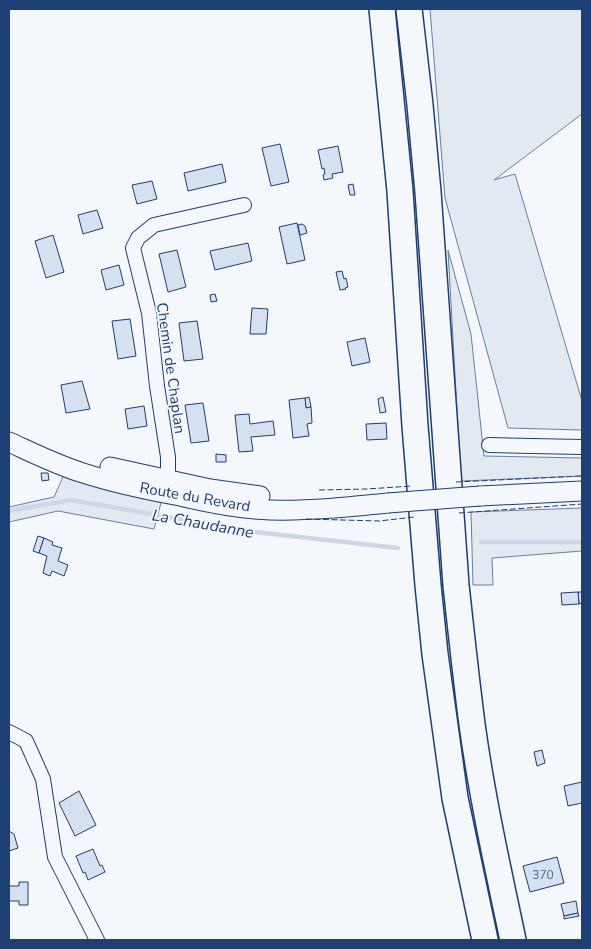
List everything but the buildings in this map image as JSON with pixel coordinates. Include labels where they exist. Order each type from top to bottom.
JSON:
[{"type":"highway","points":[[382,9],[400,191],[415,426],[435,654],[455,798],[485,940]]},
{"type":"highway","points":[[410,9],[428,192],[456,585],[463,649],[472,725],[497,867],[513,940]]},
{"type":"main road","name":"Route du Revard","points":[[9,442],[114,468],[166,487],[210,489],[296,499],[388,503],[582,491]]},
{"type":"street","name":"Chemin de Chaplan","points":[[166,487],[168,457],[157,386],[149,314],[133,248],[138,238],[154,225],[244,205]]},
{"type":"street","points":[[489,445],[582,447]]},
{"type":"street","points":[[9,732],[26,741],[43,779],[55,858],[97,940]]},
{"type":"shaded area","points":[[430,9],[582,9],[582,114],[494,180],[515,174],[582,401],[582,430],[508,428],[445,198]]},
{"type":"shaded area","points":[[448,250],[471,334],[484,456],[582,458],[582,476],[461,481]]},
{"type":"shaded area","points":[[66,470],[162,499],[154,529],[58,511],[9,522],[9,507],[54,497]]},
{"type":"shaded area","points":[[582,508],[582,551],[492,558],[493,585],[473,585],[471,512]]},
{"type":"waterway","name":"La Chaudanne","points":[[9,511],[71,500],[255,532],[398,548]]},
{"type":"waterway","points":[[481,542],[582,542]]},
{"type":"fence","points":[[456,482],[582,476]]},
{"type":"fence","points":[[319,490],[412,486]]},
{"type":"fence","points":[[459,513],[582,504]]},
{"type":"fence","points":[[306,519],[379,521],[414,517]]}]
